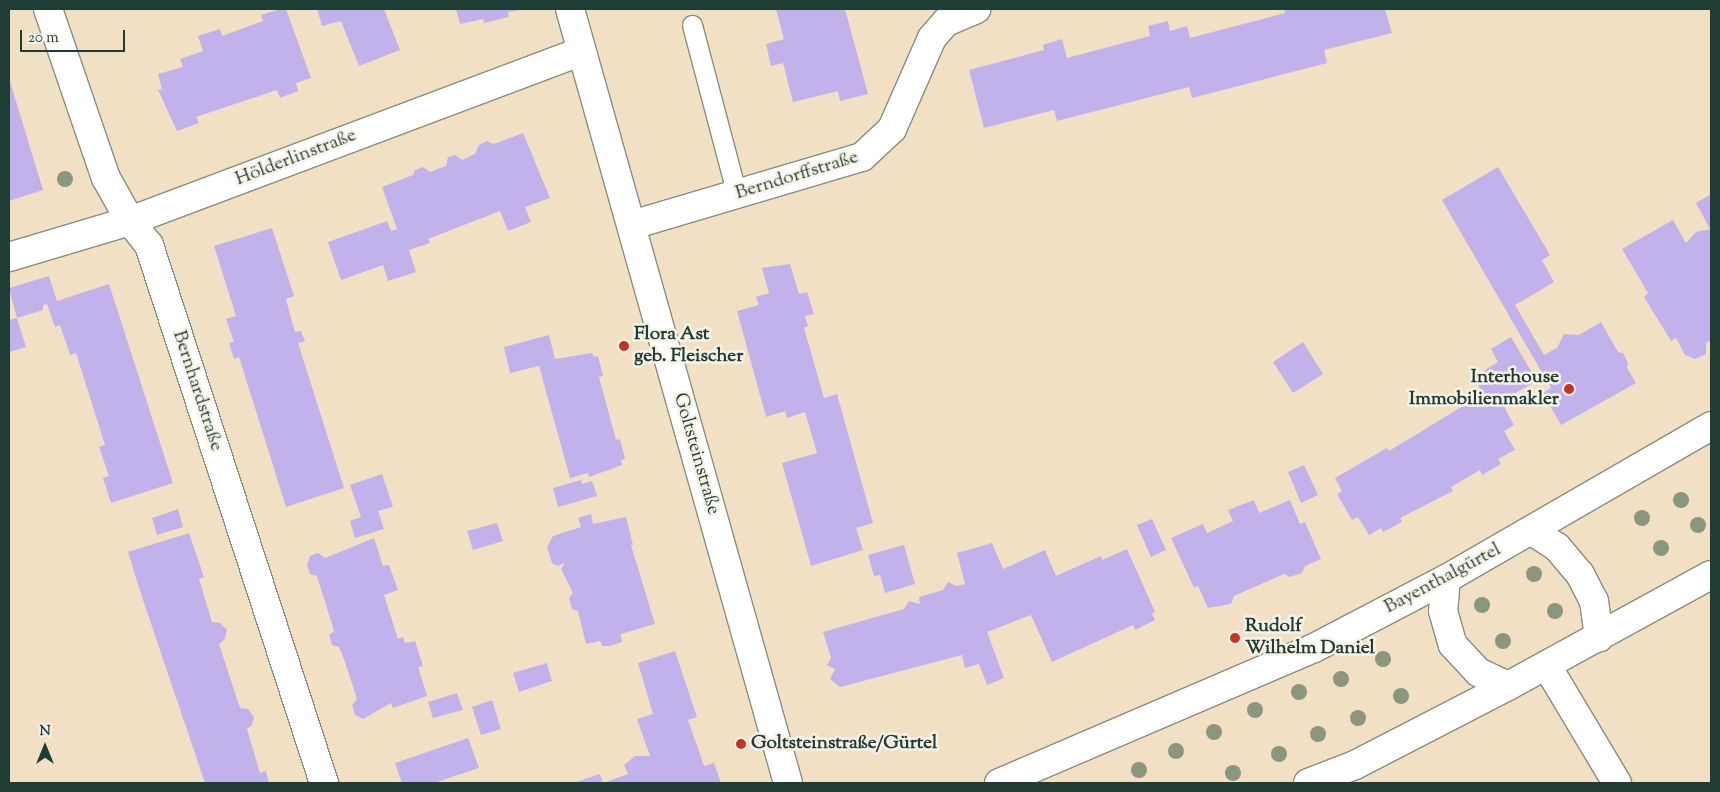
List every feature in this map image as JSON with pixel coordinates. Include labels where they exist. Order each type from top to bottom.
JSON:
[{"type":"street","name":"Bernhardstraße","points":[[48,9],[106,178],[130,221],[149,245],[324,783]]},
{"type":"street","name":"Goltsteinstraße","points":[[570,9],[580,52],[632,225],[788,783]]},
{"type":"street","name":"Berndorffstraße","points":[[632,225],[862,158],[881,143],[892,129],[932,38],[946,22],[976,9]]},
{"type":"street","name":"Hölderlinstraße","points":[[9,256],[130,221],[580,52]]},
{"type":"street","name":"Bayenthalgürtel","points":[[999,783],[1314,648],[1446,579],[1532,531],[1711,426]]},
{"type":"street","points":[[1532,531],[1556,547],[1580,574],[1594,601],[1599,638]]},
{"type":"street","points":[[1308,783],[1355,765],[1547,666],[1711,575]]},
{"type":"street","points":[[1446,579],[1443,611],[1453,645],[1478,672],[1508,686]]},
{"type":"street","points":[[1547,666],[1617,783]]},
{"type":"lane","points":[[692,25],[737,195]]},
{"type":"building","points":[[286,9],[311,78],[296,83],[298,91],[280,98],[277,90],[196,117],[199,123],[177,131],[158,90],[162,89],[158,74],[183,67],[180,59],[203,51],[198,36],[220,29],[222,36],[263,21],[261,15]]},
{"type":"building","points":[[317,9],[384,9],[400,50],[359,66],[341,21],[322,26]]},
{"type":"building","points":[[456,9],[522,10],[508,12],[509,17],[484,23],[483,19],[460,24]]},
{"type":"building","points":[[776,9],[845,9],[868,94],[840,101],[838,91],[793,102],[783,63],[771,66],[766,44],[784,39]]},
{"type":"building","points":[[1284,9],[1385,9],[1392,33],[1324,50],[1327,63],[1192,98],[1189,87],[1057,121],[1054,110],[984,128],[969,70],[1044,50],[1043,45],[1062,39],[1067,58],[1150,36],[1148,26],[1168,21],[1170,31],[1187,26],[1190,38],[1285,13]]},
{"type":"building","points":[[9,78],[43,190],[9,201]]},
{"type":"building","points":[[523,133],[550,198],[525,207],[531,222],[508,231],[500,211],[428,239],[430,243],[409,250],[416,272],[388,281],[383,265],[341,280],[328,242],[387,221],[391,231],[397,229],[382,187],[413,175],[415,170],[423,167],[430,172],[446,166],[448,157],[455,155],[462,160],[475,154],[479,145],[487,141],[494,144]]},
{"type":"building","points":[[1498,167],[1550,255],[1542,260],[1554,282],[1515,305],[1544,355],[1557,348],[1564,334],[1579,335],[1601,322],[1618,352],[1623,353],[1628,363],[1627,368],[1636,383],[1561,425],[1543,393],[1551,388],[1442,200]]},
{"type":"building","points":[[1711,194],[1711,340],[1706,343],[1706,354],[1695,359],[1685,355],[1676,338],[1671,341],[1644,297],[1648,293],[1622,249],[1673,220],[1686,243],[1696,232],[1710,229],[1696,203]]},
{"type":"building","points":[[272,228],[294,296],[286,299],[292,322],[295,332],[301,331],[305,341],[298,343],[344,488],[286,507],[239,357],[234,359],[229,343],[234,342],[226,319],[236,316],[214,246]]},
{"type":"building","points":[[790,264],[799,294],[807,292],[814,314],[805,316],[808,326],[804,328],[824,398],[837,394],[873,523],[856,528],[863,550],[811,566],[782,463],[817,453],[805,412],[787,418],[785,411],[766,417],[737,311],[759,305],[756,297],[769,293],[762,268]]},
{"type":"building","points":[[49,276],[57,301],[109,284],[173,483],[111,503],[103,478],[109,476],[99,447],[105,445],[76,353],[70,355],[60,325],[55,327],[47,304],[43,305],[43,310],[17,318],[9,288]]},
{"type":"building","points":[[17,318],[26,347],[9,352],[9,320]]},
{"type":"building","points":[[549,335],[555,359],[592,353],[594,357],[598,356],[603,376],[599,377],[616,440],[620,439],[625,459],[621,460],[622,465],[589,477],[588,473],[570,478],[539,366],[510,373],[504,347]]},
{"type":"building","points":[[1511,337],[1537,381],[1501,401],[1514,425],[1504,431],[1515,450],[1498,459],[1501,464],[1482,475],[1480,470],[1451,487],[1453,491],[1400,518],[1402,522],[1383,532],[1381,528],[1369,535],[1358,517],[1352,520],[1337,494],[1342,491],[1335,478],[1387,448],[1389,451],[1468,403],[1470,407],[1485,397],[1474,377],[1498,362],[1491,349]]},
{"type":"building","points":[[1303,342],[1323,374],[1293,393],[1273,362]]},
{"type":"building","points":[[1304,465],[1318,495],[1301,503],[1288,472]]},
{"type":"building","points":[[382,474],[393,507],[378,511],[384,529],[355,538],[350,521],[361,517],[350,485]]},
{"type":"building","points":[[581,480],[582,484],[592,481],[597,496],[558,507],[553,488]]},
{"type":"building","points":[[1254,500],[1259,513],[1290,500],[1300,524],[1305,522],[1321,559],[1305,566],[1302,573],[1290,577],[1284,574],[1234,596],[1231,604],[1208,608],[1198,586],[1194,588],[1171,538],[1203,524],[1207,533],[1233,521],[1228,510]]},
{"type":"building","points":[[178,509],[183,527],[157,535],[152,518]]},
{"type":"building","points":[[591,514],[593,524],[626,517],[633,545],[631,545],[655,624],[621,634],[622,642],[609,646],[602,646],[600,641],[586,644],[578,611],[572,609],[569,598],[573,593],[561,569],[565,563],[557,566],[552,563],[547,547],[553,536],[581,527],[578,518]]},
{"type":"building","points":[[1152,519],[1166,550],[1151,557],[1137,525]]},
{"type":"building","points":[[497,523],[503,541],[473,550],[467,531]]},
{"type":"building","points":[[189,533],[204,577],[199,579],[212,622],[220,623],[227,630],[225,639],[219,644],[240,708],[248,709],[254,717],[252,725],[247,729],[260,773],[266,771],[269,783],[205,783],[142,597],[128,552]]},
{"type":"building","points":[[374,538],[383,566],[389,565],[398,590],[384,595],[398,639],[403,637],[405,643],[415,641],[423,666],[418,667],[427,696],[393,708],[391,703],[363,719],[355,715],[352,705],[357,699],[339,647],[332,645],[329,635],[334,631],[317,576],[310,574],[307,565],[310,556],[318,553],[325,558]]},
{"type":"building","points":[[992,543],[1003,569],[1045,550],[1056,576],[1101,556],[1102,560],[1127,549],[1155,612],[1152,614],[1155,620],[1135,630],[1133,625],[1052,662],[1031,615],[987,632],[1004,678],[987,685],[979,664],[965,668],[962,655],[840,687],[830,679],[835,669],[827,665],[831,658],[823,632],[904,609],[909,601],[920,604],[919,597],[943,590],[948,582],[956,586],[965,584],[957,553]]},
{"type":"building","points":[[904,545],[915,584],[885,593],[880,575],[874,576],[868,555]]},
{"type":"building","points":[[675,651],[697,717],[688,720],[704,766],[714,763],[721,783],[603,783],[628,774],[624,765],[635,756],[650,756],[637,719],[653,714],[638,663]]},
{"type":"building","points":[[547,663],[552,681],[519,692],[513,673]]},
{"type":"building","points":[[457,693],[463,710],[433,718],[428,702]]},
{"type":"building","points":[[492,700],[501,729],[481,735],[472,707]]},
{"type":"building","points":[[468,738],[479,768],[434,783],[402,783],[395,763]]},
{"type":"building","points":[[600,774],[603,783],[573,783]]},
{"type":"place","name":"Flora Ast geb. Fleischer","points":[[624,346]]},
{"type":"place","name":"Interhouse Immobilienmakler","points":[[1569,389]]},
{"type":"place","name":"Rudolf Wilhelm Daniel","points":[[1235,638]]},
{"type":"place","name":"Goltsteinstraße/Gürtel","points":[[741,744]]}]
